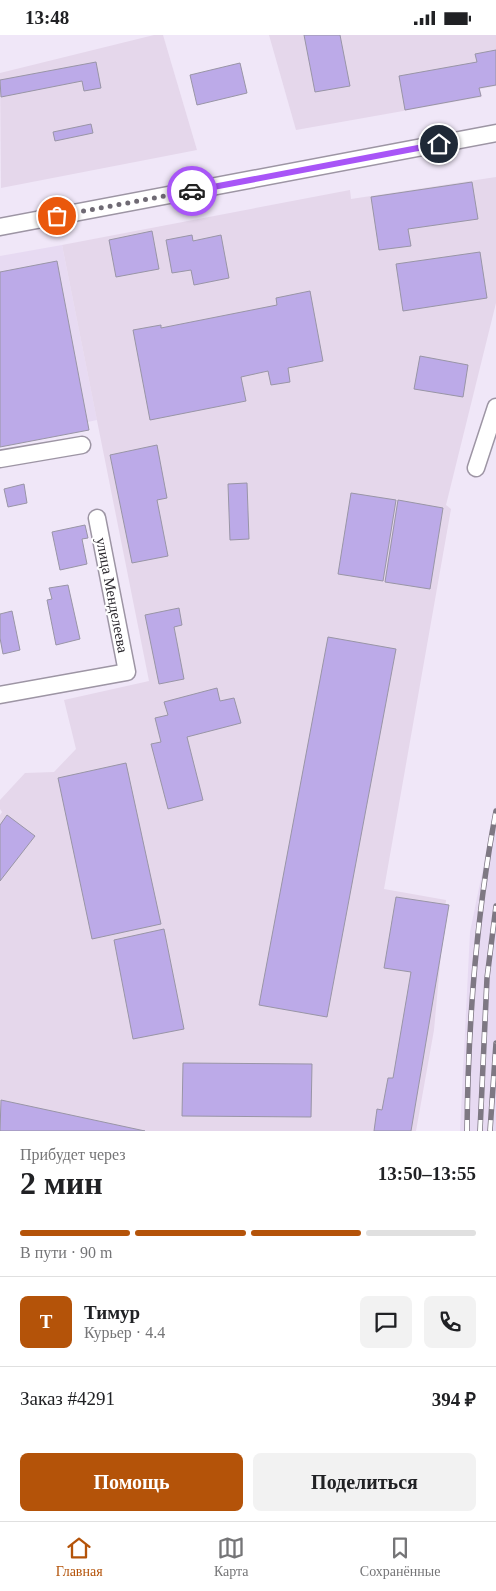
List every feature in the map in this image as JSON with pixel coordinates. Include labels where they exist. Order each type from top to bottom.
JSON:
[{"type":"street","points":[[0,227],[496,133]]},
{"type":"street","points":[[476,468],[496,407]]},
{"type":"street","points":[[0,459],[82,445]]},
{"type":"street","name":"улица Менделеева","points":[[0,695],[127,672],[97,518]]},
{"type":"shaded area","points":[[154,35],[163,35],[197,150],[1,188],[0,73]]},
{"type":"shaded area","points":[[269,35],[496,35],[496,86],[480,89],[482,97],[296,130]]},
{"type":"shaded area","points":[[496,177],[496,303],[446,505],[451,509],[384,889],[446,900],[434,1030],[416,1131],[0,1131],[0,815],[2,812],[0,800],[25,773],[54,772],[76,749],[64,700],[149,681],[62,245],[350,190],[351,199]]},
{"type":"shaded area","points":[[62,245],[97,420],[0,441],[0,256]]},
{"type":"shaded area","points":[[496,805],[496,1131],[460,1131],[470,932]]},
{"type":"building","points":[[304,35],[340,35],[350,86],[315,92]]},
{"type":"building","points":[[496,50],[496,85],[479,88],[481,96],[405,110],[399,76],[477,62],[475,54]]},
{"type":"building","points":[[96,62],[101,88],[84,91],[82,81],[1,97],[0,80]]},
{"type":"building","points":[[240,63],[247,93],[197,105],[190,75]]},
{"type":"building","points":[[91,124],[93,133],[55,141],[53,132]]},
{"type":"building","points":[[472,182],[478,219],[408,229],[411,246],[379,250],[371,197]]},
{"type":"building","points":[[152,231],[159,269],[116,277],[109,240]]},
{"type":"building","points":[[192,235],[193,241],[221,235],[229,278],[194,285],[191,270],[172,273],[166,240]]},
{"type":"building","points":[[480,252],[487,298],[403,311],[396,264]]},
{"type":"building","points":[[57,261],[89,430],[0,447],[0,272]]},
{"type":"building","points":[[310,291],[323,361],[288,368],[290,382],[271,385],[268,371],[241,377],[246,401],[150,420],[133,330],[161,325],[161,328],[277,305],[276,298]]},
{"type":"building","points":[[420,356],[468,365],[463,397],[414,389]]},
{"type":"building","points":[[157,445],[167,498],[157,500],[168,556],[132,563],[110,455]]},
{"type":"building","points":[[247,483],[249,539],[230,540],[228,484]]},
{"type":"building","points":[[24,484],[27,503],[8,507],[4,489]]},
{"type":"building","points":[[351,493],[396,500],[383,581],[338,574]]},
{"type":"building","points":[[398,500],[443,508],[430,589],[385,582]]},
{"type":"building","points":[[85,525],[88,538],[82,539],[87,564],[60,570],[52,532]]},
{"type":"building","points":[[68,585],[80,639],[56,645],[47,600],[52,599],[49,588]]},
{"type":"building","points":[[179,608],[182,625],[174,627],[184,679],[159,684],[145,615]]},
{"type":"building","points":[[12,611],[20,650],[3,654],[0,638],[0,614]]},
{"type":"building","points":[[328,637],[396,649],[327,1017],[259,1005]]},
{"type":"building","points":[[217,688],[220,701],[234,698],[241,723],[187,737],[203,800],[168,809],[151,744],[161,742],[155,718],[168,715],[164,702]]},
{"type":"building","points":[[126,763],[161,924],[92,939],[58,778]]},
{"type":"building","points":[[7,815],[35,836],[0,881],[0,825]]},
{"type":"building","points":[[396,897],[449,905],[411,1131],[374,1131],[377,1109],[382,1110],[388,1078],[393,1078],[411,972],[384,968]]},
{"type":"building","points":[[164,929],[184,1029],[133,1039],[114,940]]},
{"type":"building","points":[[183,1063],[312,1064],[311,1117],[182,1116]]},
{"type":"building","points":[[1,1100],[145,1131],[0,1131]]},
{"type":"railway","points":[[467,1131],[474,971],[483,891],[496,811]]},
{"type":"railway","points":[[480,1131],[487,978],[496,906]]},
{"type":"railway","points":[[490,1131],[496,1043]]},
{"type":"way so far","points":[[57,216],[192,191]]},
{"type":"route","points":[[192,191],[439,144]]}]
